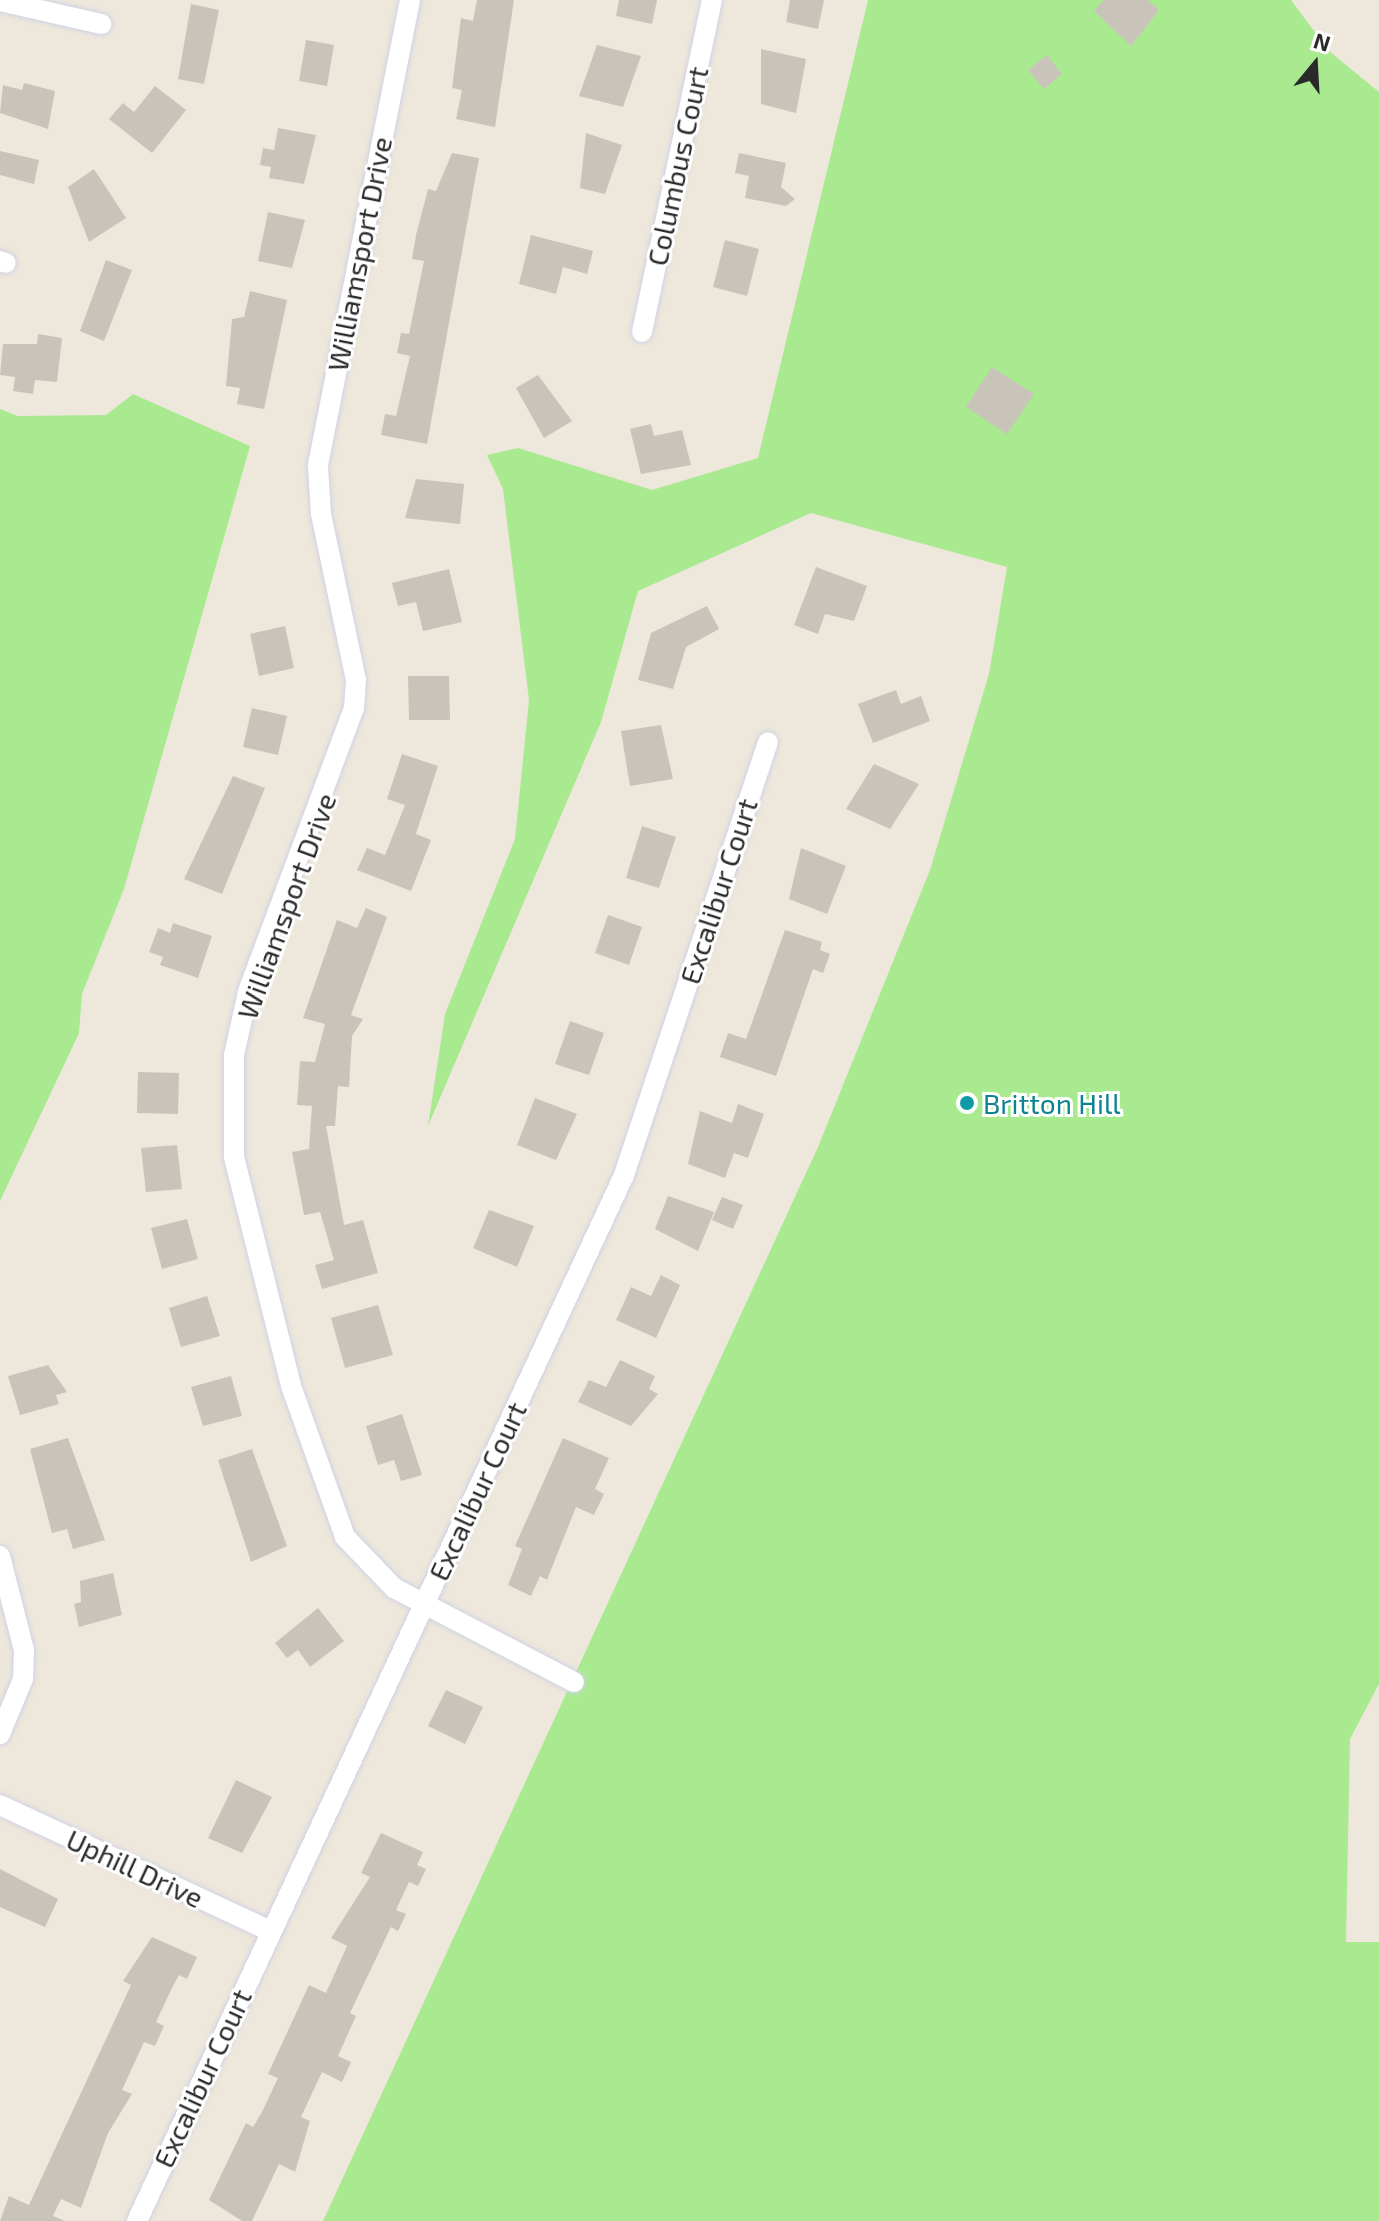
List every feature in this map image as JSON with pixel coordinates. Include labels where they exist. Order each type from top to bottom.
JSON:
[{"type":"street","name":"Williamsport Drive","points":[[410,0],[318,466],[321,514],[356,680],[354,708],[248,992],[234,1055],[232,1119],[250,1240],[316,1468],[345,1537],[394,1588],[574,1682]]},
{"type":"street","name":"Columbus Court","points":[[642,332],[712,0]]},
{"type":"street","points":[[0,1],[101,24]]},
{"type":"street","name":"Excalibur Court","points":[[137,2221],[624,1175],[768,742]]},
{"type":"street","points":[[0,1556],[24,1650],[23,1679],[0,1734]]},
{"type":"street","name":"Uphill Drive","points":[[0,1805],[270,1931]]},
{"type":"green space","points":[[868,0],[1291,0],[1329,51],[1379,92],[1379,1684],[1350,1739],[1346,1942],[1379,1942],[1379,2221],[323,2221],[818,1147],[930,870],[989,674],[1007,567],[811,513],[638,591],[601,722],[428,1126],[445,1014],[515,839],[529,700],[503,489],[487,455],[518,448],[652,490],[758,458]]},
{"type":"green space","points":[[133,394],[250,446],[124,889],[82,994],[79,1033],[0,1201],[0,409],[18,416],[106,415]]},
{"type":"building","points":[[477,0],[514,0],[495,127],[456,119],[462,90],[452,88],[461,18],[473,21]]},
{"type":"building","points":[[619,0],[657,0],[652,24],[616,16]]},
{"type":"building","points":[[790,0],[824,0],[818,29],[786,22]]},
{"type":"building","points":[[1104,0],[1148,0],[1159,10],[1131,46],[1094,11]]},
{"type":"building","points":[[191,4],[219,10],[204,84],[178,79]]},
{"type":"building","points":[[306,40],[334,45],[327,86],[299,81]]},
{"type":"building","points":[[597,45],[641,56],[623,107],[579,96]]},
{"type":"building","points":[[761,49],[806,59],[796,113],[761,104]]},
{"type":"building","points":[[1047,55],[1062,74],[1044,89],[1028,70]]},
{"type":"building","points":[[24,83],[55,91],[48,129],[0,113],[3,85],[22,90]]},
{"type":"building","points":[[155,86],[186,110],[152,153],[109,119],[123,103],[134,112]]},
{"type":"building","points":[[278,128],[316,135],[304,184],[269,178],[271,167],[260,165],[263,148],[274,150]]},
{"type":"building","points":[[586,133],[622,145],[605,194],[580,188]]},
{"type":"building","points":[[0,151],[39,160],[34,184],[0,175]]},
{"type":"building","points":[[452,153],[479,158],[427,444],[381,435],[385,414],[396,416],[410,356],[397,353],[401,333],[409,334],[424,261],[412,259],[416,235],[428,189],[436,191]]},
{"type":"building","points":[[739,153],[786,163],[781,187],[795,199],[786,206],[745,198],[749,176],[735,173]]},
{"type":"building","points":[[94,169],[126,218],[89,242],[68,187]]},
{"type":"building","points":[[268,212],[305,220],[292,268],[258,261]]},
{"type":"building","points":[[531,235],[593,251],[587,274],[563,267],[556,294],[519,284]]},
{"type":"building","points":[[725,240],[759,249],[747,296],[713,287]]},
{"type":"building","points":[[106,260],[132,270],[104,341],[80,331]]},
{"type":"building","points":[[250,291],[287,300],[264,409],[237,404],[240,388],[226,386],[232,319],[244,317]]},
{"type":"building","points":[[38,334],[62,338],[57,382],[35,380],[33,394],[13,391],[15,377],[0,375],[3,344],[37,344]]},
{"type":"building","points":[[992,367],[1034,394],[1007,434],[966,407]]},
{"type":"building","points":[[538,375],[572,421],[544,438],[516,388]]},
{"type":"building","points":[[651,424],[654,436],[682,430],[691,465],[641,474],[630,429]]},
{"type":"building","points":[[416,479],[464,484],[460,524],[405,518]]},
{"type":"building","points":[[816,567],[867,586],[854,621],[825,614],[818,634],[794,625]]},
{"type":"building","points":[[449,569],[462,622],[423,631],[416,602],[398,606],[392,583]]},
{"type":"building","points":[[707,606],[719,629],[686,647],[673,689],[638,680],[651,633]]},
{"type":"building","points":[[285,626],[294,668],[259,676],[250,634]]},
{"type":"building","points":[[408,676],[449,676],[450,720],[409,720]]},
{"type":"building","points":[[896,690],[901,704],[921,696],[930,721],[873,743],[858,704]]},
{"type":"building","points":[[252,708],[287,716],[278,755],[243,747]]},
{"type":"building","points":[[661,725],[673,779],[630,786],[621,731]]},
{"type":"building","points":[[402,754],[438,766],[416,834],[431,840],[411,891],[357,870],[367,848],[385,855],[405,805],[387,799]]},
{"type":"building","points":[[874,764],[919,784],[890,829],[846,809]]},
{"type":"building","points":[[233,776],[265,788],[222,894],[184,879]]},
{"type":"building","points":[[642,826],[676,837],[659,888],[626,878]]},
{"type":"building","points":[[801,848],[846,866],[827,914],[789,899]]},
{"type":"building","points":[[366,908],[387,917],[351,1015],[363,1019],[352,1036],[349,1087],[338,1086],[335,1126],[326,1126],[344,1225],[363,1220],[378,1273],[322,1289],[315,1265],[334,1260],[320,1212],[304,1215],[292,1152],[309,1149],[312,1106],[297,1105],[300,1061],[315,1062],[325,1024],[303,1018],[337,920],[357,928]]},
{"type":"building","points":[[608,915],[642,927],[629,965],[595,953]]},
{"type":"building","points":[[173,923],[212,936],[198,978],[160,965],[163,957],[149,952],[158,928],[170,933]]},
{"type":"building","points":[[785,930],[822,942],[820,950],[830,954],[823,973],[813,969],[776,1076],[720,1057],[728,1033],[746,1039]]},
{"type":"building","points":[[570,1021],[604,1033],[589,1075],[555,1064]]},
{"type":"building","points":[[138,1072],[179,1073],[178,1114],[137,1113]]},
{"type":"building","points":[[535,1098],[577,1114],[556,1160],[517,1145]]},
{"type":"building","points":[[738,1104],[764,1114],[748,1158],[734,1153],[725,1178],[688,1164],[700,1111],[732,1123]]},
{"type":"building","points":[[177,1145],[182,1189],[146,1192],[141,1148]]},
{"type":"building","points":[[668,1196],[714,1212],[698,1251],[655,1229]]},
{"type":"building","points":[[722,1197],[743,1205],[733,1229],[712,1220]]},
{"type":"building","points":[[489,1210],[534,1226],[517,1267],[473,1248]]},
{"type":"building","points":[[187,1219],[198,1259],[162,1269],[151,1228]]},
{"type":"building","points":[[661,1275],[680,1285],[656,1338],[616,1320],[631,1287],[651,1296]]},
{"type":"building","points":[[207,1296],[220,1336],[181,1347],[169,1308]]},
{"type":"building","points":[[378,1305],[393,1355],[345,1368],[331,1318]]},
{"type":"building","points":[[620,1360],[655,1376],[649,1389],[658,1394],[631,1426],[578,1402],[589,1380],[606,1387]]},
{"type":"building","points":[[48,1365],[67,1392],[56,1395],[59,1404],[20,1415],[8,1376]]},
{"type":"building","points":[[231,1376],[242,1416],[203,1426],[191,1387]]},
{"type":"building","points":[[402,1414],[422,1475],[401,1481],[394,1460],[378,1465],[366,1426]]},
{"type":"building","points":[[68,1438],[105,1540],[73,1549],[67,1529],[52,1533],[30,1449]]},
{"type":"building","points":[[563,1438],[609,1458],[595,1489],[604,1494],[594,1515],[576,1507],[547,1580],[540,1576],[531,1596],[508,1585],[522,1549],[515,1546]]},
{"type":"building","points":[[252,1449],[287,1546],[251,1562],[218,1460]]},
{"type":"building","points":[[113,1573],[122,1615],[79,1627],[74,1604],[81,1602],[80,1581]]},
{"type":"building","points":[[318,1608],[344,1641],[310,1667],[298,1650],[287,1658],[275,1643]]},
{"type":"building","points":[[446,1690],[483,1707],[465,1744],[428,1726]]},
{"type":"building","points":[[236,1780],[272,1797],[242,1853],[208,1838]]},
{"type":"building","points":[[381,1833],[423,1852],[417,1865],[426,1869],[418,1886],[409,1882],[396,1910],[406,1914],[398,1931],[391,1927],[350,2013],[356,2016],[338,2056],[351,2062],[342,2082],[322,2072],[301,2117],[310,2121],[295,2172],[279,2164],[252,2221],[242,2221],[209,2200],[246,2123],[253,2127],[278,2078],[268,2074],[309,1985],[326,1993],[347,1946],[331,1938],[370,1877],[361,1873]]},
{"type":"building","points":[[0,1869],[58,1899],[45,1927],[0,1907]]},
{"type":"building","points":[[152,1937],[197,1957],[187,1979],[179,1975],[171,1990],[156,2022],[164,2026],[155,2046],[144,2042],[122,2090],[132,2094],[108,2133],[81,2208],[61,2199],[53,2216],[65,2221],[0,2221],[9,2196],[29,2205],[131,1985],[123,1981]]},
{"type":"place","name":"Britton Hill","points":[[967,1103]]}]
